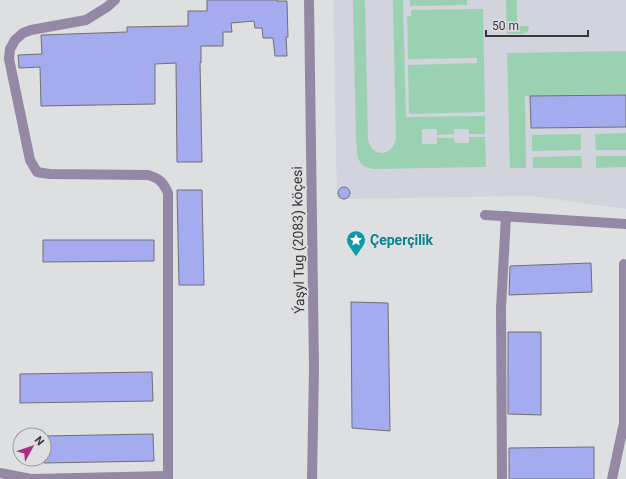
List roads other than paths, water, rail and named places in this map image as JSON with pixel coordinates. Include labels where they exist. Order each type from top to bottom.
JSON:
[{"type":"street","points":[[0,473],[31,479],[168,478],[168,193],[163,184],[155,177],[148,175],[49,174],[37,172],[30,160],[9,59],[10,49],[15,40],[23,33],[86,20],[107,7],[115,0]]},
{"type":"street","name":"Ýaşyl Tug (2083) köçesi","points":[[309,0],[314,369],[312,479]]},
{"type":"street","points":[[485,216],[626,224]]},
{"type":"street","points":[[502,479],[501,308],[506,216]]},
{"type":"street","points":[[612,479],[624,423],[624,264]]},
{"type":"place","name":"Çeperçilik","points":[[356,257]]}]
